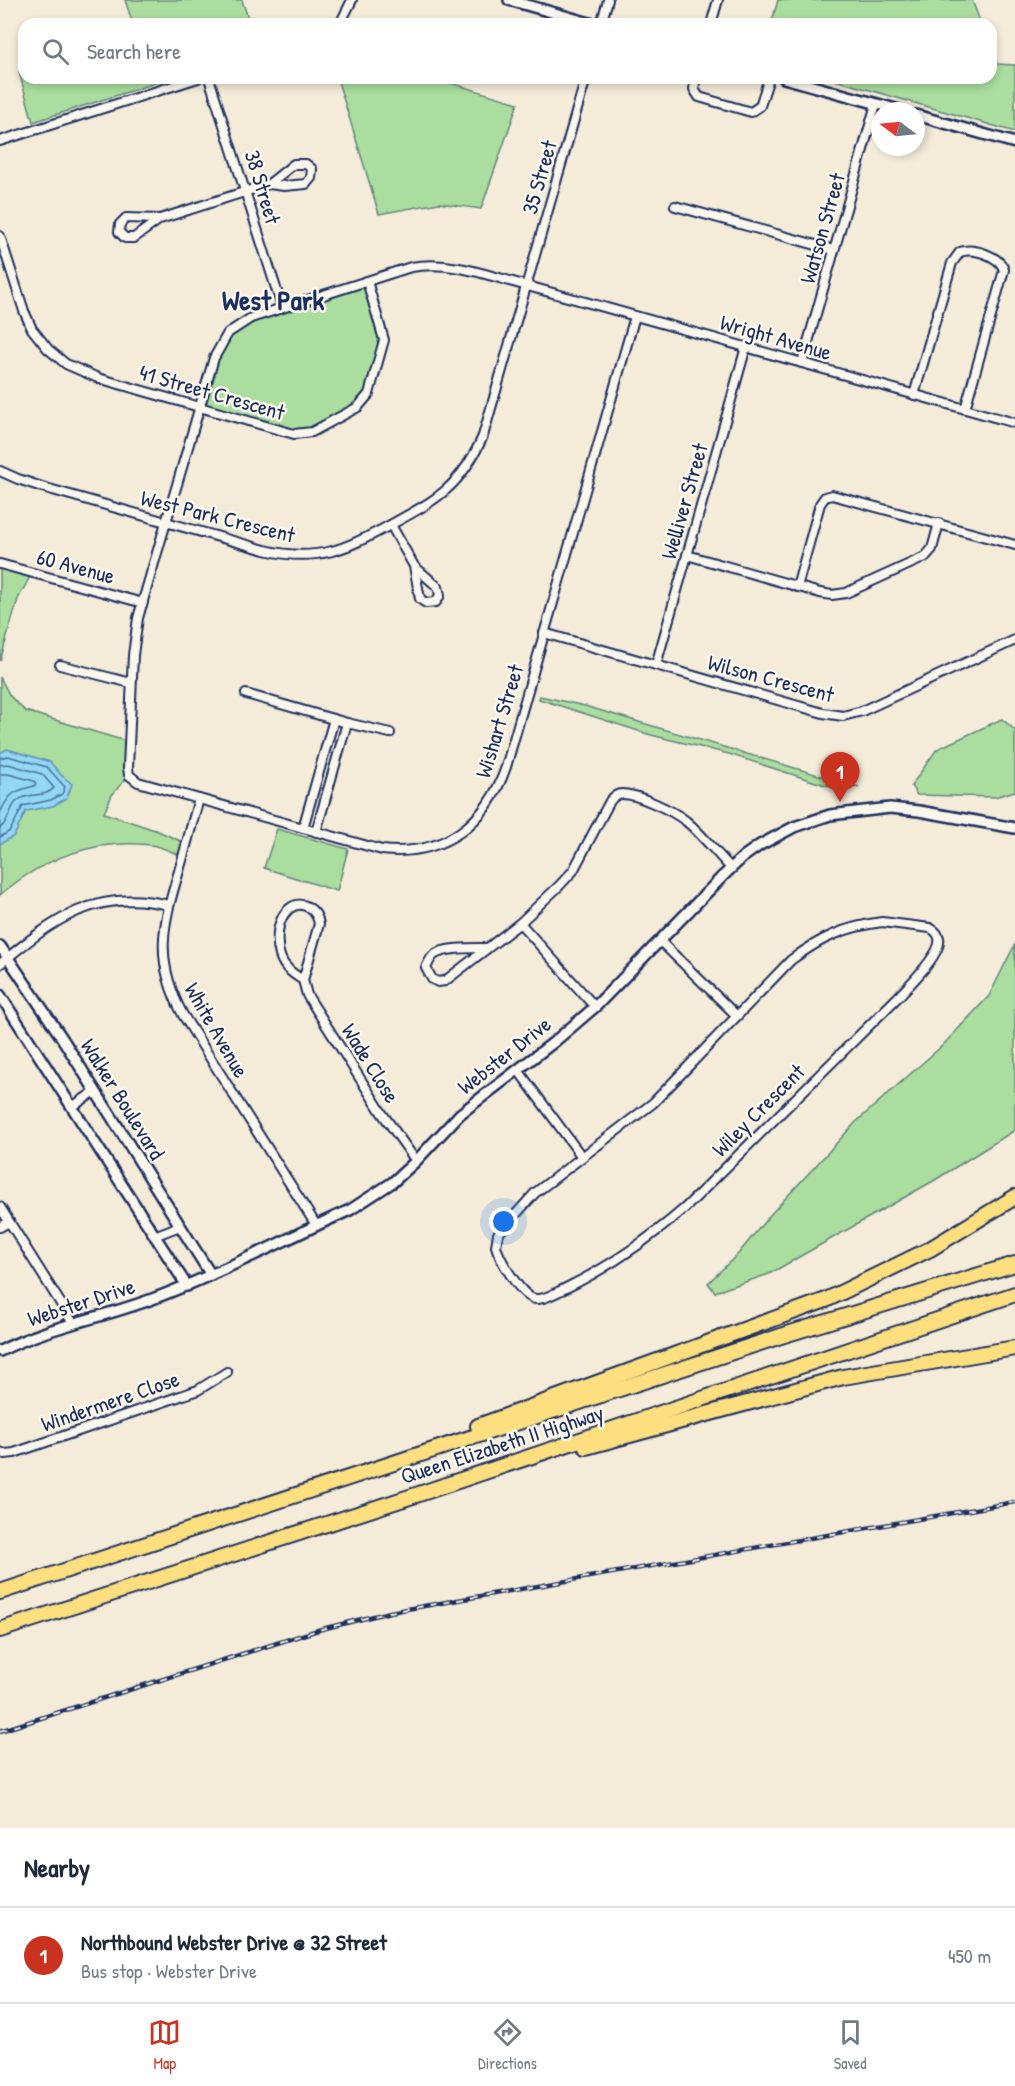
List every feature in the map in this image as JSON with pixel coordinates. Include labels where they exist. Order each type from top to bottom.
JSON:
[{"type":"highway","points":[[334,1483],[398,1454],[826,1300],[930,1249],[1015,1197]]},
{"type":"highway","name":"Queen Elizabeth II Highway","points":[[0,1592],[781,1336],[1015,1264]]},
{"type":"highway","name":"Queen Elizabeth II Highway","points":[[0,1630],[419,1494],[1015,1294]]},
{"type":"highway","points":[[419,1494],[843,1377],[1015,1348]]},
{"type":"highway","points":[[950,1359],[1015,1354]]},
{"type":"street","points":[[343,18],[352,0]]},
{"type":"street","points":[[509,0],[572,18]]},
{"type":"street","points":[[603,18],[608,0]]},
{"type":"street","points":[[713,18],[718,0]]},
{"type":"street","points":[[0,141],[179,84]]},
{"type":"street","name":"38 Street","points":[[211,84],[282,308]]},
{"type":"street","name":"35 Street","points":[[526,285],[584,84]]},
{"type":"street","points":[[695,84],[694,89],[699,97],[751,112],[760,106],[766,84]]},
{"type":"street","points":[[805,84],[871,103]]},
{"type":"street","points":[[925,118],[1015,143]]},
{"type":"street","name":"Watson Street","points":[[802,363],[871,121]]},
{"type":"street","points":[[160,219],[126,218],[120,224],[119,232],[125,238],[134,238],[160,219],[269,184],[294,164],[306,164],[312,170],[311,178],[306,184],[284,186],[269,184]]},
{"type":"street","points":[[675,206],[834,250]]},
{"type":"street","name":"41 Street Crescent","points":[[0,236],[28,320],[39,339],[57,357],[87,375],[297,434],[312,432],[363,403],[372,389],[384,340],[367,281]]},
{"type":"street","points":[[914,395],[952,263],[960,252],[970,251],[995,258],[1002,264],[1004,270],[965,409]]},
{"type":"street","name":"Wright Avenue","points":[[282,308],[411,267],[438,265],[468,269],[1015,423]]},
{"type":"street","name":"West Park Crescent","points":[[0,471],[29,483],[265,550],[292,555],[335,551],[359,542],[427,505],[456,480],[472,458],[487,426],[526,285]]},
{"type":"street","name":"Wishart Street","points":[[282,308],[251,318],[228,333],[214,358],[134,640],[129,775],[138,782],[374,849],[404,851],[438,844],[470,826],[486,809],[502,780],[635,316]]},
{"type":"street","name":"Welliver Street","points":[[656,665],[746,347]]},
{"type":"street","points":[[797,587],[820,504],[827,496],[839,495],[1015,545]]},
{"type":"street","points":[[687,555],[832,595],[854,590],[925,556],[932,549],[939,523]]},
{"type":"street","points":[[391,525],[414,566],[420,599],[426,603],[436,602],[440,595],[438,587],[414,566]]},
{"type":"street","name":"60 Avenue","points":[[0,564],[143,603]]},
{"type":"street","name":"Wilson Crescent","points":[[544,633],[823,713],[843,716],[862,711],[1015,640]]},
{"type":"street","points":[[60,665],[131,683]]},
{"type":"street","points":[[246,694],[390,733]]},
{"type":"street","points":[[303,828],[334,719]]},
{"type":"street","points":[[316,832],[347,723]]},
{"type":"street","points":[[488,948],[455,949],[439,953],[432,956],[426,968],[432,979],[445,981],[488,948],[520,923],[573,870],[610,801],[615,796],[622,794],[638,798],[659,806],[684,820],[731,868]]},
{"type":"street","name":"White Avenue","points":[[199,799],[164,927],[164,958],[168,979],[177,1004],[316,1225]]},
{"type":"street","name":"Webster Drive","points":[[0,1352],[37,1334],[151,1300],[188,1286],[350,1210],[374,1196],[416,1161],[460,1114],[595,1007],[731,868],[760,845],[794,827],[830,815],[890,808],[1015,828]]},
{"type":"street","points":[[0,964],[50,924],[88,906],[114,900],[169,905]]},
{"type":"street","name":"Wade Close","points":[[303,980],[288,969],[277,945],[283,916],[290,908],[298,905],[308,906],[314,910],[319,924],[303,980],[307,995],[382,1113],[416,1161]]},
{"type":"street","name":"Wiley Crescent","points":[[882,922],[930,928],[936,932],[939,945],[926,967],[677,1215],[639,1246],[603,1269],[543,1298],[536,1300],[529,1298],[519,1287],[497,1250],[497,1237],[541,1188],[582,1157],[653,1103],[791,960],[816,942],[860,925],[882,922]]},
{"type":"street","points":[[520,923],[595,1007]]},
{"type":"street","points":[[660,941],[737,1016]]},
{"type":"street","name":"Walker Boulevard","points":[[0,946],[62,1038],[211,1275]]},
{"type":"street","name":"Walker Boulevard","points":[[0,995],[188,1286]]},
{"type":"street","points":[[518,1070],[582,1157]]},
{"type":"street","points":[[72,1107],[94,1092]]},
{"type":"street","points":[[0,1207],[73,1323]]},
{"type":"street","points":[[0,1227],[9,1222]]},
{"type":"street","points":[[154,1236],[180,1226]]},
{"type":"street","name":"Windermere Close","points":[[0,1452],[14,1453],[198,1390],[227,1372]]},
{"type":"green space","points":[[125,0],[242,0],[248,18],[131,18]]},
{"type":"green space","points":[[778,0],[972,0],[979,18],[773,18]]},
{"type":"green space","points":[[997,64],[1015,65],[1015,132],[925,106],[925,102],[911,102],[849,84],[997,84]]},
{"type":"green space","points":[[22,84],[152,84],[33,122]]},
{"type":"green space","points":[[339,84],[454,84],[518,103],[481,209],[439,203],[379,214]]},
{"type":"green space","points":[[367,281],[383,345],[363,403],[306,433],[199,407],[214,358],[236,327]]},
{"type":"green space","points":[[0,564],[32,573],[18,599],[0,661]]},
{"type":"green space","points":[[0,677],[10,696],[25,711],[129,742],[129,775],[112,795],[104,813],[158,831],[185,843],[181,856],[150,845],[129,844],[89,848],[33,871],[0,895]]},
{"type":"green space","points":[[540,696],[585,706],[859,787],[825,785],[729,754],[651,735],[539,699]]},
{"type":"green space","points":[[1002,719],[1015,730],[1015,791],[995,797],[917,795],[911,786],[937,749]]},
{"type":"green space","points":[[277,829],[348,849],[337,891],[264,868]]},
{"type":"green space","points":[[1015,944],[1015,1130],[935,1180],[769,1274],[715,1292],[708,1283],[738,1254],[770,1215],[856,1122],[943,1045],[989,996]]},
{"type":"water","points":[[7,749],[50,762],[72,784],[67,798],[53,806],[26,811],[14,836],[0,844],[0,753]]},
{"type":"railway","points":[[0,1731],[318,1630],[390,1612],[1015,1502]]},
{"type":"place","name":"Northbound Webster Drive @ 32 Street","points":[[840,802]]},
{"type":"district","name":"West Park","points":[[273,300]]}]
